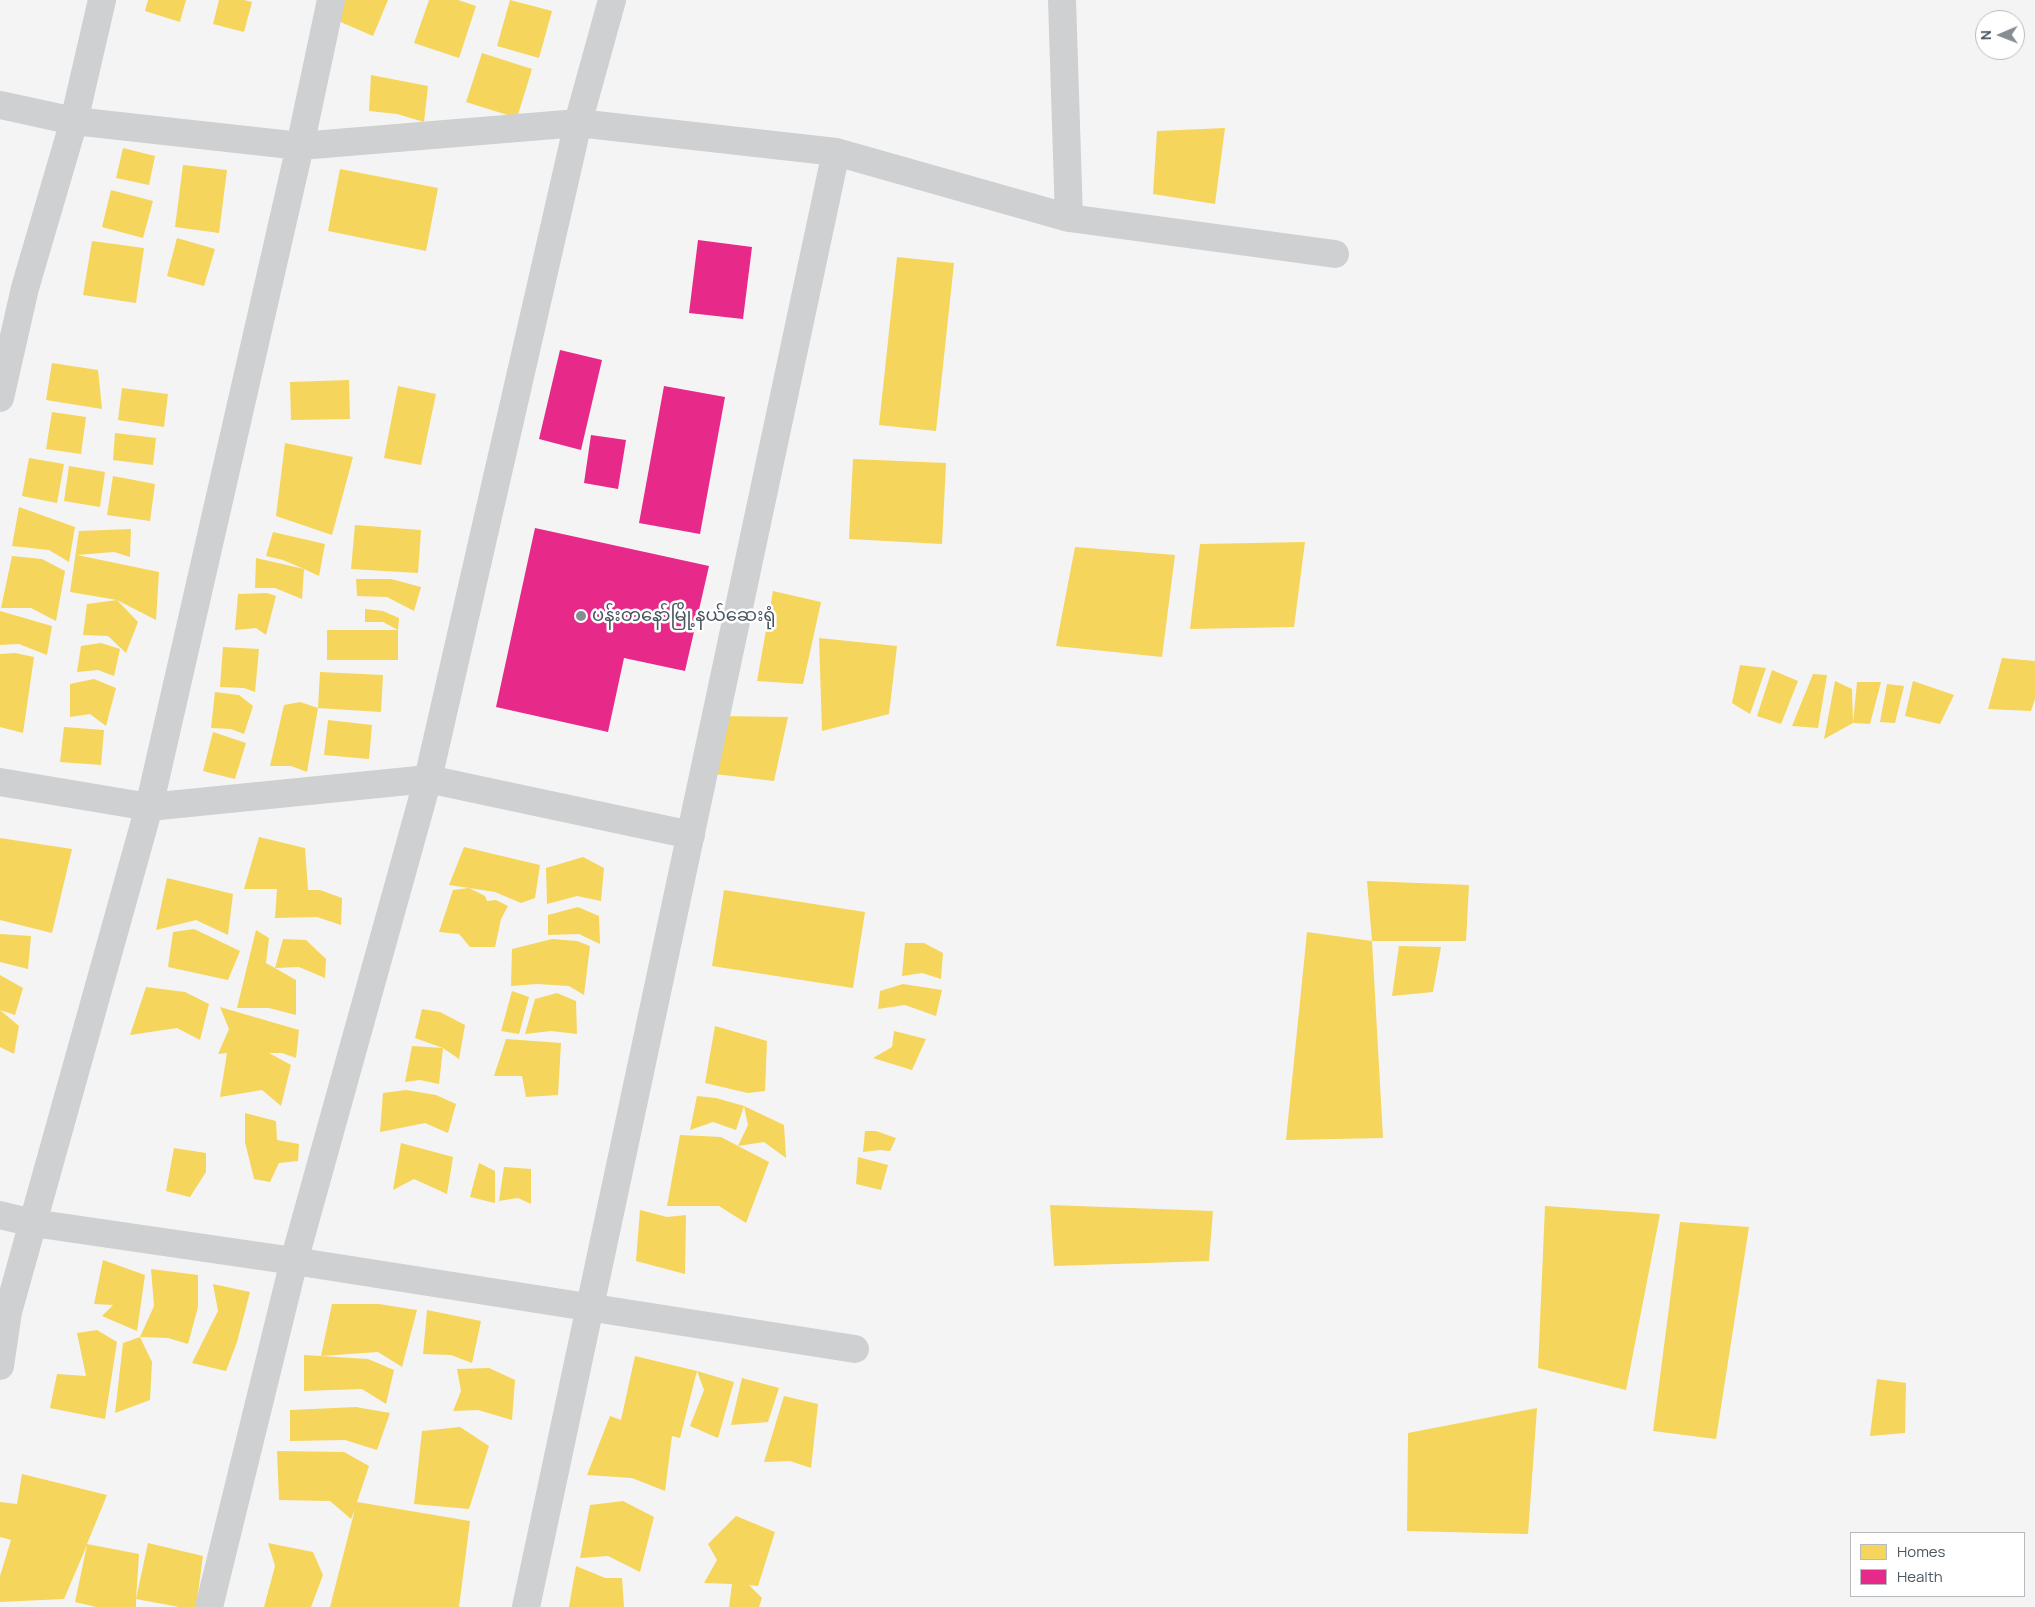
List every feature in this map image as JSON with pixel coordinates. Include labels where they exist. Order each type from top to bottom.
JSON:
[{"type":"street","points":[[0,398],[25,288],[74,122],[102,0]]},
{"type":"street","points":[[0,1366],[8,1312],[149,807],[300,146],[330,0]]},
{"type":"street","points":[[209,1607],[294,1261],[428,778],[578,123],[612,0]]},
{"type":"street","points":[[1062,0],[1070,218]]},
{"type":"street","points":[[0,105],[74,122],[300,146],[578,123],[836,152],[1070,218],[1335,254]]},
{"type":"street","points":[[526,1607],[692,836],[836,152]]},
{"type":"street","points":[[0,782],[149,807],[428,778],[692,836]]},
{"type":"street","points":[[0,1215],[33,1223],[294,1261],[855,1349]]},
{"type":"building: Homes","points":[[148,0],[186,0],[180,22],[145,11]]},
{"type":"building: Homes","points":[[219,0],[244,0],[252,2],[244,32],[213,24]]},
{"type":"building: Homes","points":[[336,0],[388,0],[373,36],[329,17]]},
{"type":"building: Homes","points":[[429,0],[458,0],[476,6],[459,58],[414,43]]},
{"type":"building: Homes","points":[[510,0],[552,11],[539,58],[497,46]]},
{"type":"building: Homes","points":[[482,53],[532,69],[517,118],[466,102]]},
{"type":"building: Homes","points":[[371,75],[428,86],[424,122],[397,114],[369,111]]},
{"type":"building: Homes","points":[[1225,128],[1215,204],[1153,194],[1157,131]]},
{"type":"building: Homes","points":[[123,148],[155,156],[149,185],[116,178]]},
{"type":"building: Homes","points":[[183,165],[227,170],[219,233],[175,227]]},
{"type":"building: Homes","points":[[340,169],[438,188],[426,251],[328,231]]},
{"type":"building: Homes","points":[[111,190],[153,201],[143,238],[102,227]]},
{"type":"building: Homes","points":[[177,238],[215,249],[204,286],[167,276]]},
{"type":"building: Homes","points":[[92,241],[144,248],[136,303],[83,295]]},
{"type":"building: Homes","points":[[897,257],[954,263],[936,431],[879,425]]},
{"type":"building: Homes","points":[[52,363],[98,370],[102,409],[46,400]]},
{"type":"building: Homes","points":[[349,380],[350,419],[291,420],[290,382]]},
{"type":"building: Homes","points":[[398,386],[436,394],[421,465],[384,458]]},
{"type":"building: Homes","points":[[122,388],[168,394],[164,427],[118,420]]},
{"type":"building: Homes","points":[[52,412],[86,417],[81,454],[46,449]]},
{"type":"building: Homes","points":[[115,433],[156,438],[153,465],[113,460]]},
{"type":"building: Homes","points":[[285,443],[353,457],[332,535],[276,516]]},
{"type":"building: Homes","points":[[29,458],[64,464],[57,503],[22,496]]},
{"type":"building: Homes","points":[[853,459],[946,463],[942,544],[849,539]]},
{"type":"building: Homes","points":[[69,466],[105,472],[100,507],[64,501]]},
{"type":"building: Homes","points":[[113,476],[155,484],[150,521],[107,515]]},
{"type":"building: Homes","points":[[19,507],[75,527],[69,562],[49,550],[12,546]]},
{"type":"building: Homes","points":[[355,525],[421,530],[418,573],[351,569]]},
{"type":"building: Homes","points":[[131,529],[130,557],[114,552],[77,555],[159,572],[156,620],[117,600],[70,592],[79,531]]},
{"type":"building: Homes","points":[[273,532],[325,544],[319,576],[283,560],[266,556]]},
{"type":"building: Homes","points":[[1305,542],[1294,627],[1190,629],[1200,544]]},
{"type":"building: Homes","points":[[1075,547],[1175,555],[1162,657],[1056,646]]},
{"type":"building: Homes","points":[[12,556],[42,559],[65,571],[56,621],[31,608],[1,608]]},
{"type":"building: Homes","points":[[256,558],[304,569],[302,599],[275,588],[255,588]]},
{"type":"building: Homes","points":[[356,579],[391,579],[421,587],[414,611],[387,597],[357,596]]},
{"type":"building: Homes","points":[[773,591],[821,602],[803,684],[757,681]]},
{"type":"building: Homes","points":[[267,593],[276,596],[266,635],[256,628],[235,630],[238,594]]},
{"type":"building: Homes","points":[[117,600],[138,622],[126,653],[108,636],[83,635],[87,604]]},
{"type":"building: Homes","points":[[365,609],[383,611],[399,618],[398,630],[383,622],[365,622]]},
{"type":"building: Homes","points":[[0,611],[52,626],[47,655],[19,644],[0,645]]},
{"type":"building: Homes","points":[[327,630],[398,630],[398,660],[327,660]]},
{"type":"building: Homes","points":[[819,638],[897,646],[889,714],[822,731]]},
{"type":"building: Homes","points":[[101,643],[120,649],[114,676],[98,670],[77,672],[81,646]]},
{"type":"building: Homes","points":[[223,647],[259,649],[255,692],[244,688],[220,687]]},
{"type":"building: Homes","points":[[15,653],[34,657],[23,733],[0,727],[0,654]]},
{"type":"building: Homes","points":[[2002,658],[2035,661],[2035,699],[2031,711],[1988,709]]},
{"type":"building: Homes","points":[[1740,665],[1766,668],[1750,714],[1732,703]]},
{"type":"building: Homes","points":[[1772,670],[1798,681],[1781,724],[1757,716]]},
{"type":"building: Homes","points":[[320,672],[383,675],[381,712],[318,708]]},
{"type":"building: Homes","points":[[1813,674],[1827,675],[1818,728],[1792,726]]},
{"type":"building: Homes","points":[[94,679],[116,688],[106,726],[90,714],[70,717],[70,684]]},
{"type":"building: Homes","points":[[1835,681],[1852,689],[1853,723],[1824,739]]},
{"type":"building: Homes","points":[[1913,681],[1954,695],[1940,724],[1905,716]]},
{"type":"building: Homes","points":[[1857,682],[1881,682],[1870,724],[1853,723]]},
{"type":"building: Homes","points":[[1887,684],[1904,686],[1895,723],[1880,722]]},
{"type":"building: Homes","points":[[215,692],[239,695],[253,706],[244,734],[231,729],[211,728]]},
{"type":"building: Homes","points":[[300,702],[318,708],[307,772],[291,766],[270,766],[284,705]]},
{"type":"building: Homes","points":[[721,716],[788,717],[774,781],[715,774]]},
{"type":"building: Homes","points":[[328,720],[372,725],[369,759],[324,755]]},
{"type":"building: Homes","points":[[64,727],[104,730],[101,765],[60,762]]},
{"type":"building: Homes","points":[[213,732],[246,743],[235,779],[203,771]]},
{"type":"building: Homes","points":[[259,837],[305,848],[308,890],[320,890],[342,898],[341,925],[317,917],[275,918],[277,889],[244,889]]},
{"type":"building: Homes","points":[[0,838],[72,849],[52,933],[0,920]]},
{"type":"building: Homes","points":[[464,847],[540,865],[535,898],[521,903],[495,892],[449,885]]},
{"type":"building: Homes","points":[[583,857],[604,868],[601,901],[577,896],[547,904],[546,868]]},
{"type":"building: Homes","points":[[167,878],[233,894],[228,935],[196,920],[156,930]]},
{"type":"building: Homes","points":[[1367,881],[1469,885],[1466,941],[1372,941]]},
{"type":"building: Homes","points":[[469,888],[485,896],[487,901],[496,900],[508,906],[501,919],[495,947],[470,947],[459,934],[439,932],[453,890]]},
{"type":"building: Homes","points":[[724,890],[865,912],[853,988],[712,966]]},
{"type":"building: Homes","points":[[578,907],[599,916],[600,944],[579,934],[548,935],[548,915]]},
{"type":"building: Homes","points":[[194,929],[240,951],[228,980],[168,967],[173,932]]},
{"type":"building: Homes","points":[[256,930],[269,938],[266,963],[296,980],[296,1015],[269,1008],[237,1008]]},
{"type":"building: Homes","points":[[1307,932],[1372,941],[1383,1138],[1286,1140]]},
{"type":"building: Homes","points":[[0,934],[31,936],[28,969],[0,962]]},
{"type":"building: Homes","points":[[283,939],[306,940],[326,959],[325,978],[299,967],[275,968]]},
{"type":"building: Homes","points":[[552,939],[577,941],[590,946],[584,995],[569,986],[537,984],[511,986],[512,949]]},
{"type":"building: Homes","points":[[905,943],[924,943],[943,953],[941,979],[922,973],[902,976]]},
{"type":"building: Homes","points":[[1399,946],[1441,947],[1433,992],[1392,996]]},
{"type":"building: Homes","points":[[0,975],[23,988],[15,1015],[0,1010]]},
{"type":"building: Homes","points":[[903,984],[942,990],[936,1016],[905,1005],[878,1009],[880,991]]},
{"type":"building: Homes","points":[[146,987],[185,992],[209,1004],[200,1040],[177,1028],[130,1035]]},
{"type":"building: Homes","points":[[512,991],[529,997],[519,1034],[501,1031]]},
{"type":"building: Homes","points":[[557,993],[576,1001],[577,1034],[551,1031],[525,1034],[535,999]]},
{"type":"building: Homes","points":[[220,1007],[299,1030],[296,1058],[282,1053],[269,1053],[291,1065],[281,1106],[262,1090],[220,1097],[227,1053],[218,1054],[229,1029]]},
{"type":"building: Homes","points":[[422,1009],[440,1012],[465,1025],[459,1059],[443,1048],[415,1038]]},
{"type":"building: Homes","points":[[0,1010],[19,1026],[14,1054],[0,1047]]},
{"type":"building: Homes","points":[[715,1026],[767,1041],[765,1091],[748,1093],[705,1083]]},
{"type":"building: Homes","points":[[894,1031],[926,1039],[912,1070],[873,1058],[892,1047]]},
{"type":"building: Homes","points":[[506,1039],[561,1043],[558,1095],[526,1097],[522,1076],[494,1076]]},
{"type":"building: Homes","points":[[412,1046],[443,1048],[439,1084],[420,1080],[405,1082]]},
{"type":"building: Homes","points":[[406,1090],[436,1095],[456,1104],[448,1133],[425,1123],[380,1132],[383,1093]]},
{"type":"building: Homes","points":[[697,1096],[716,1098],[744,1106],[736,1130],[713,1122],[690,1130]]},
{"type":"building: Homes","points":[[744,1106],[784,1125],[786,1158],[764,1142],[738,1146],[748,1125]]},
{"type":"building: Homes","points":[[245,1113],[276,1121],[277,1140],[299,1144],[298,1161],[279,1163],[270,1182],[254,1179],[245,1142]]},
{"type":"building: Homes","points":[[865,1131],[876,1131],[896,1138],[890,1151],[863,1152]]},
{"type":"building: Homes","points":[[680,1135],[721,1137],[769,1162],[746,1223],[719,1206],[667,1206]]},
{"type":"building: Homes","points":[[401,1143],[453,1157],[447,1194],[414,1179],[393,1190]]},
{"type":"building: Homes","points":[[174,1148],[206,1153],[206,1172],[190,1197],[166,1191]]},
{"type":"building: Homes","points":[[858,1157],[888,1165],[881,1190],[856,1184]]},
{"type":"building: Homes","points":[[479,1163],[495,1171],[495,1203],[470,1197]]},
{"type":"building: Homes","points":[[504,1167],[531,1169],[531,1204],[518,1198],[499,1201]]},
{"type":"building: Homes","points":[[1050,1205],[1213,1211],[1209,1261],[1054,1266]]},
{"type":"building: Homes","points":[[1545,1206],[1660,1214],[1626,1390],[1538,1368]]},
{"type":"building: Homes","points":[[640,1210],[667,1217],[686,1215],[685,1274],[636,1261]]},
{"type":"building: Homes","points":[[1680,1222],[1749,1227],[1716,1439],[1653,1431]]},
{"type":"building: Homes","points":[[103,1260],[145,1275],[137,1331],[102,1316],[113,1305],[94,1304]]},
{"type":"building: Homes","points":[[151,1269],[198,1275],[198,1307],[188,1344],[168,1338],[140,1337],[154,1306]]},
{"type":"building: Homes","points":[[213,1284],[250,1292],[237,1342],[226,1371],[192,1363],[218,1311]]},
{"type":"building: Homes","points":[[332,1304],[379,1304],[417,1310],[402,1367],[378,1352],[321,1356]]},
{"type":"building: Homes","points":[[427,1310],[481,1321],[472,1363],[451,1355],[423,1354]]},
{"type":"building: Homes","points":[[97,1330],[117,1342],[105,1419],[50,1408],[57,1374],[86,1376],[77,1333]]},
{"type":"building: Homes","points":[[140,1337],[152,1362],[150,1400],[115,1413],[123,1343]]},
{"type":"building: Homes","points":[[304,1355],[368,1359],[394,1370],[386,1404],[362,1389],[304,1391]]},
{"type":"building: Homes","points":[[635,1356],[697,1371],[680,1438],[672,1436],[665,1491],[632,1478],[587,1475],[610,1416],[621,1420]]},
{"type":"building: Homes","points":[[489,1368],[515,1380],[512,1420],[478,1410],[453,1411],[461,1391],[457,1369]]},
{"type":"building: Homes","points":[[697,1371],[734,1382],[718,1438],[690,1426],[704,1390]]},
{"type":"building: Homes","points":[[742,1378],[779,1388],[768,1422],[731,1425]]},
{"type":"building: Homes","points":[[1877,1379],[1906,1383],[1905,1433],[1870,1436]]},
{"type":"building: Homes","points":[[784,1396],[818,1404],[811,1468],[790,1461],[764,1462]]},
{"type":"building: Homes","points":[[356,1407],[390,1413],[377,1450],[345,1440],[290,1441],[290,1410]]},
{"type":"building: Homes","points":[[1537,1408],[1528,1534],[1407,1531],[1408,1433]]},
{"type":"building: Homes","points":[[460,1427],[489,1446],[469,1509],[414,1504],[422,1431]]},
{"type":"building: Homes","points":[[277,1451],[344,1452],[369,1466],[357,1502],[470,1521],[459,1607],[330,1607],[355,1509],[351,1519],[330,1501],[279,1500]]},
{"type":"building: Homes","points":[[22,1474],[107,1495],[87,1544],[139,1554],[136,1607],[96,1607],[75,1602],[87,1545],[64,1599],[0,1602],[0,1576],[11,1540],[0,1537],[0,1502],[17,1504]]},
{"type":"building: Homes","points":[[623,1501],[654,1517],[640,1572],[608,1556],[580,1558],[590,1505]]},
{"type":"building: Homes","points":[[736,1516],[775,1532],[758,1586],[749,1585],[762,1598],[759,1607],[729,1607],[732,1584],[704,1583],[717,1560],[708,1544]]},
{"type":"building: Homes","points":[[148,1543],[203,1556],[196,1607],[179,1607],[136,1599]]},
{"type":"building: Homes","points":[[268,1543],[313,1552],[323,1575],[311,1607],[264,1607],[275,1566]]},
{"type":"building: Homes","points":[[576,1566],[605,1578],[622,1578],[624,1607],[569,1607]]},
{"type":"building: Health","points":[[698,240],[752,247],[743,319],[689,313]]},
{"type":"building: Health","points":[[560,350],[602,360],[581,450],[539,439]]},
{"type":"building: Health","points":[[664,386],[725,397],[700,534],[639,523]]},
{"type":"building: Health","points":[[591,435],[626,440],[618,489],[584,483]]},
{"type":"building: Health","points":[[535,528],[709,566],[685,671],[624,658],[608,732],[496,707]]},
{"type":"place","name":"ပန်းတနော်မြို့နယ်ဆေးရုံ","points":[[581,616]]}]
